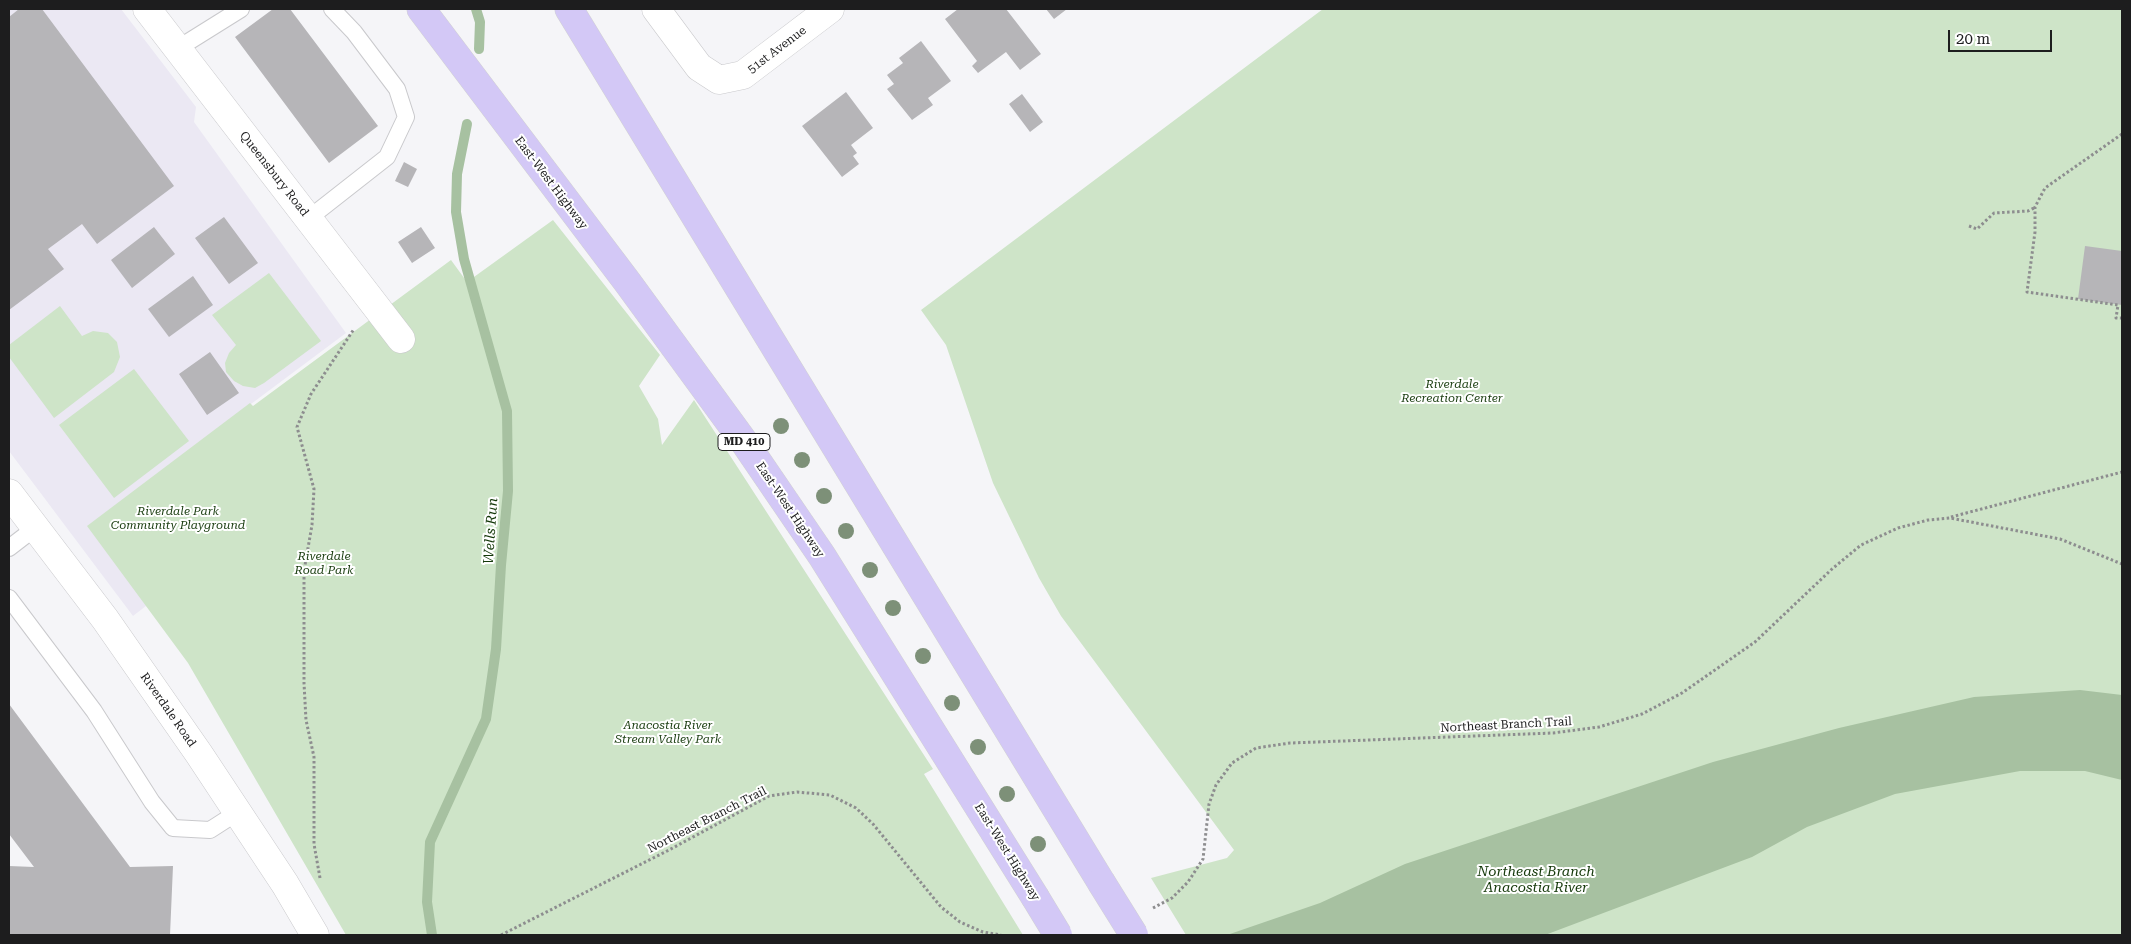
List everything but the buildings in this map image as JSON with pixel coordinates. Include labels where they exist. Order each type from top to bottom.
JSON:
[{"type":"main road","name":"East-West Highway","points":[[421,9],[628,283],[747,446],[827,564],[1058,935]]},
{"type":"main road","points":[[569,9],[1134,935]]},
{"type":"street","name":"Queensbury Road","points":[[147,9],[401,339]]},
{"type":"street","name":"51st Avenue","points":[[656,9],[699,67],[718,80],[743,75],[830,9]]},
{"type":"street","name":"Riverdale Road","points":[[9,493],[105,619],[238,812],[316,935]]},
{"type":"lane","points":[[177,49],[241,9]]},
{"type":"lane","points":[[308,219],[387,157],[406,118],[397,89],[354,32],[332,9]]},
{"type":"lane","points":[[9,548],[35,528]]},
{"type":"lane","points":[[9,598],[94,711],[152,802],[173,828],[210,830],[238,812]]},
{"type":"path","points":[[2122,134],[2045,188],[2035,207],[2035,232],[2027,292],[2118,305],[2116,318],[2122,318]]},
{"type":"path","points":[[1970,226],[1977,229],[1994,213],[2028,211],[2035,207]]},
{"type":"path","points":[[320,880],[314,844],[314,757],[306,720],[304,683],[304,571],[312,525],[314,489],[297,427],[311,394],[371,301]]},
{"type":"path","points":[[1950,518],[2122,472]]},
{"type":"path","name":"Northeast Branch Trail","points":[[1148,911],[1172,898],[1188,882],[1203,859],[1209,804],[1216,785],[1232,763],[1256,748],[1290,742],[1552,733],[1599,727],[1642,714],[1682,693],[1755,642],[1832,569],[1861,546],[1898,528],[1928,520],[1950,518],[2060,539],[2122,564]]},
{"type":"path","name":"Northeast Branch Trail","points":[[501,935],[669,850],[769,796],[797,792],[830,795],[856,808],[873,824],[941,907],[960,922],[984,932],[1001,935]]},
{"type":"shaded area","points":[[9,9],[121,9],[196,107],[194,122],[346,333],[251,404],[309,480],[133,616],[9,451]]},
{"type":"green space","name":"Riverdale Recreation Center","points":[[1323,9],[2122,9],[2122,935],[1186,935],[1151,878],[1227,858],[1234,850],[1061,616],[1039,578],[993,483],[946,345],[921,310]]},
{"type":"green space","name":"Anacostia River Stream Valley Park","points":[[553,220],[660,355],[639,386],[658,419],[662,445],[694,400],[933,769],[924,774],[1023,935],[346,935],[188,663],[87,526],[250,403],[253,406],[451,260],[467,282]]},
{"type":"green space","points":[[269,273],[321,341],[264,383],[255,388],[243,386],[234,381],[226,372],[225,363],[229,353],[236,345],[212,315]]},
{"type":"green space","points":[[60,306],[82,336],[93,331],[108,333],[117,342],[120,357],[114,372],[54,418],[9,357],[9,345]]},
{"type":"green space","points":[[134,369],[189,441],[114,498],[59,425]]},
{"type":"water","name":"Northeast Branch Anacostia River","points":[[2080,690],[2122,695],[2122,780],[2085,771],[2020,771],[1895,794],[1807,827],[1752,857],[1545,935],[1227,935],[1320,903],[1405,864],[1713,762],[1839,728],[1974,697]]},
{"type":"waterway","points":[[476,9],[480,22],[479,49]]},
{"type":"waterway","name":"Wells Run","points":[[432,935],[427,902],[430,842],[486,719],[496,649],[508,491],[507,411],[464,259],[456,212],[457,174],[467,124]]},
{"type":"park label","name":"Riverdale Park Community Playground","points":[[178,518]]},
{"type":"park label","name":"Riverdale Road Park","points":[[324,563]]}]
